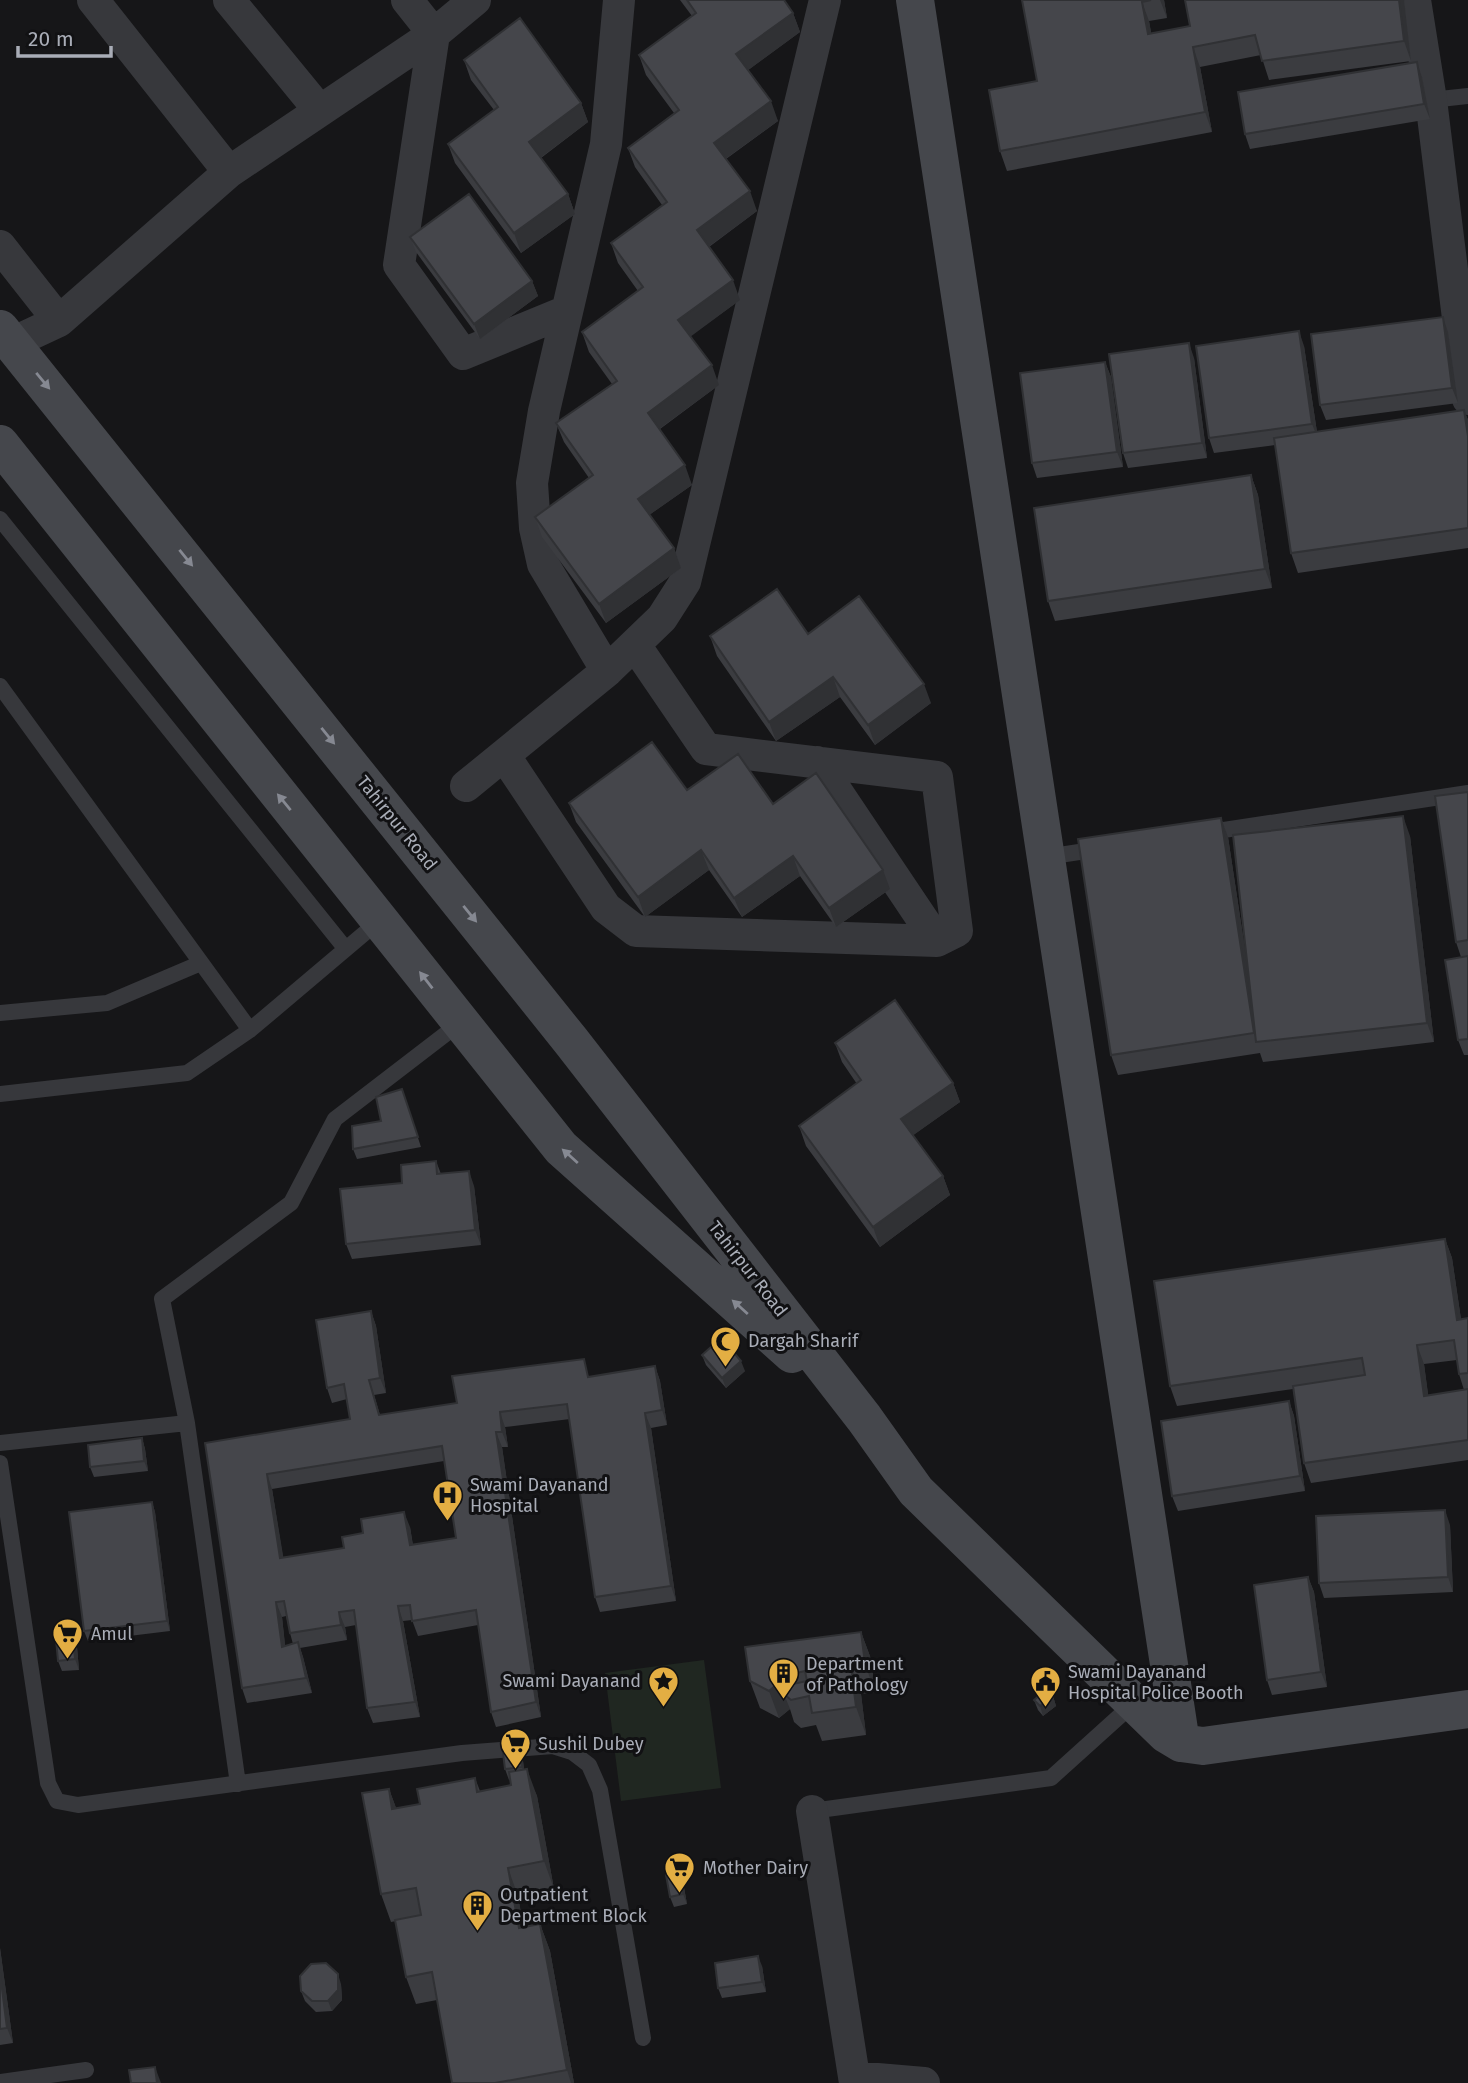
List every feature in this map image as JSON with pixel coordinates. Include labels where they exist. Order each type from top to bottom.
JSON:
[{"type":"main road","points":[[915,0],[1181,1743]]},
{"type":"main road","name":"Tahirpur Road","points":[[4,341],[96,445],[675,1175],[864,1418]]},
{"type":"main road","name":"Tahirpur Road","points":[[0,444],[561,1148],[864,1418]]},
{"type":"main road","points":[[631,1210],[675,1175]]},
{"type":"main road","points":[[864,1418],[916,1491],[1133,1704],[1181,1743],[1203,1746],[1468,1709]]},
{"type":"street","points":[[93,0],[229,172]]},
{"type":"street","points":[[229,0],[320,111]]},
{"type":"street","points":[[407,0],[435,34],[399,265],[463,354],[567,312]]},
{"type":"street","points":[[4,341],[59,321],[229,172],[435,34],[475,0]]},
{"type":"street","points":[[607,671],[542,564],[535,528],[532,483],[544,411],[606,144],[619,0]]},
{"type":"street","points":[[466,786],[635,645],[662,618],[684,582],[825,0]]},
{"type":"street","points":[[1415,0],[1459,265],[1467,391]]},
{"type":"street","points":[[0,246],[59,321]]},
{"type":"street","points":[[504,755],[606,908],[636,931],[937,941],[957,931],[937,777],[706,749],[635,645]]},
{"type":"street","points":[[817,762],[937,941]]},
{"type":"street","points":[[812,1811],[855,2080],[924,2083]]},
{"type":"lane","points":[[1431,100],[1468,96]]},
{"type":"lane","points":[[0,519],[345,948]]},
{"type":"lane","points":[[0,686],[250,1030]]},
{"type":"lane","points":[[1182,836],[1468,793]]},
{"type":"lane","points":[[1046,857],[1114,846]]},
{"type":"lane","points":[[0,1094],[187,1073],[250,1030],[379,921]]},
{"type":"lane","points":[[0,1013],[107,1003],[201,963]]},
{"type":"lane","points":[[238,1784],[187,1423],[162,1299],[291,1203],[335,1119],[460,1023]]},
{"type":"lane","points":[[0,1443],[187,1423]]},
{"type":"lane","points":[[0,1463],[48,1783],[57,1801],[78,1805],[462,1753],[553,1746],[572,1752],[589,1765],[600,1790],[643,2038]]},
{"type":"lane","points":[[812,1811],[1051,1778],[1133,1704]]},
{"type":"lane","points":[[0,2082],[86,2070]]},
{"type":"shaded area","points":[[704,1660],[721,1788],[621,1801],[605,1673]]},
{"type":"building","points":[[687,0],[784,0],[793,13],[736,54],[771,101],[714,143],[750,191],[697,230],[733,280],[678,320],[712,365],[648,413],[685,465],[638,499],[674,548],[599,604],[535,517],[593,475],[556,423],[617,381],[582,332],[643,287],[611,243],[667,202],[628,148],[679,110],[639,55],[696,13]]},
{"type":"building","points":[[1022,0],[1151,0],[1142,2],[1148,34],[1190,26],[1185,0],[1399,0],[1404,41],[1262,61],[1255,35],[1193,47],[1205,112],[1000,151],[989,90],[1037,81]]},
{"type":"building","points":[[520,18],[581,103],[529,142],[568,194],[514,233],[448,144],[498,107],[464,60]]},
{"type":"building","points":[[1417,62],[1424,104],[1245,134],[1238,92]]},
{"type":"building","points":[[469,194],[532,281],[474,324],[410,237]]},
{"type":"building","points":[[1443,317],[1452,388],[1320,405],[1311,334]]},
{"type":"building","points":[[1299,331],[1312,424],[1209,438],[1196,346]]},
{"type":"building","points":[[1189,343],[1202,443],[1123,453],[1109,354]]},
{"type":"building","points":[[1105,362],[1117,452],[1032,463],[1020,373]]},
{"type":"building","points":[[1464,410],[1468,436],[1468,528],[1291,553],[1274,438]]},
{"type":"building","points":[[1251,475],[1265,569],[1048,601],[1034,508]]},
{"type":"building","points":[[777,589],[808,634],[859,596],[924,684],[868,725],[833,677],[769,722],[710,636]]},
{"type":"building","points":[[652,742],[687,790],[738,754],[773,804],[816,773],[883,870],[829,908],[793,856],[734,898],[701,850],[638,897],[569,803]]},
{"type":"building","points":[[1468,792],[1468,940],[1456,942],[1435,796]]},
{"type":"building","points":[[1403,816],[1427,1023],[1256,1042],[1233,835]]},
{"type":"building","points":[[1221,818],[1254,1033],[1111,1055],[1078,839]]},
{"type":"building","points":[[1468,956],[1468,1039],[1458,1040],[1445,960]]},
{"type":"building","points":[[895,1000],[953,1083],[901,1119],[943,1176],[873,1227],[799,1126],[861,1080],[835,1043]]},
{"type":"building","points":[[402,1089],[418,1137],[353,1149],[352,1126],[381,1121],[376,1097]]},
{"type":"building","points":[[436,1161],[437,1174],[469,1171],[475,1230],[346,1244],[340,1189],[402,1183],[401,1165]]},
{"type":"building","points":[[1445,1239],[1457,1320],[1468,1318],[1468,1373],[1459,1374],[1454,1340],[1417,1345],[1424,1396],[1468,1389],[1468,1440],[1304,1463],[1293,1386],[1365,1375],[1362,1358],[1170,1386],[1154,1281]]},
{"type":"building","points":[[371,1311],[380,1378],[369,1380],[379,1415],[457,1403],[452,1376],[584,1359],[588,1377],[655,1366],[662,1410],[645,1413],[671,1586],[595,1597],[567,1404],[500,1412],[502,1432],[496,1432],[536,1702],[491,1712],[476,1610],[412,1621],[410,1605],[398,1606],[415,1702],[367,1708],[354,1610],[339,1612],[341,1625],[290,1633],[284,1601],[276,1602],[282,1647],[298,1642],[306,1678],[242,1688],[205,1443],[350,1419],[344,1384],[327,1388],[316,1320]],"holes":[[[442,1446],[456,1538],[410,1545],[404,1512],[361,1519],[363,1533],[342,1537],[344,1548],[280,1558],[267,1474]]]},
{"type":"building","points":[[721,1338],[741,1361],[722,1378],[702,1355]]},
{"type":"building","points":[[1289,1401],[1300,1476],[1172,1496],[1161,1421]]},
{"type":"building","points":[[142,1438],[144,1461],[90,1467],[88,1445]]},
{"type":"building","points":[[152,1502],[167,1621],[84,1631],[69,1512]]},
{"type":"building","points":[[1445,1510],[1448,1577],[1319,1583],[1316,1516]]},
{"type":"building","points":[[1308,1577],[1321,1672],[1267,1680],[1254,1585]]},
{"type":"building","points":[[861,1632],[865,1664],[851,1666],[856,1707],[812,1713],[809,1696],[791,1700],[784,1694],[788,1685],[807,1681],[805,1671],[788,1675],[769,1691],[750,1681],[745,1647]]},
{"type":"building","points":[[73,1637],[75,1659],[58,1661],[56,1639]]},
{"type":"building","points":[[1047,1689],[1053,1696],[1040,1706],[1034,1700]]},
{"type":"building","points":[[519,1750],[522,1767],[505,1769],[503,1753]]},
{"type":"building","name":"Outpatient Department Block","points":[[527,1769],[544,1861],[508,1868],[519,1928],[540,1924],[567,2070],[495,2083],[452,2083],[432,1972],[406,1977],[395,1920],[421,1915],[416,1888],[381,1894],[362,1793],[389,1789],[392,1809],[420,1804],[417,1789],[475,1778],[477,1792],[511,1785],[509,1772]]},
{"type":"building","points":[[679,1872],[683,1894],[670,1897],[666,1875]]},
{"type":"building","points":[[758,1956],[762,1982],[718,1988],[715,1963]]},
{"type":"building","points":[[326,1963],[338,1974],[338,1990],[328,2001],[312,2001],[301,1991],[300,1976],[311,1964]]},
{"type":"building","points":[[0,1973],[7,2028],[0,2029]]},
{"type":"building","points":[[155,2067],[157,2083],[131,2083],[129,2070]]},
{"type":"place","name":"Dargah Sharif","points":[[725,1368]]},
{"type":"place","name":"Swami Dayanand Hospital","points":[[447,1522]]},
{"type":"place","name":"Amul","points":[[68,1661]]},
{"type":"place","name":"Department of Pathology","points":[[783,1701]]},
{"type":"place","name":"Swami Dayanand","points":[[664,1708]]},
{"type":"place","name":"Swami Dayanand Hospital Police Booth","points":[[1045,1709]]},
{"type":"place","name":"Sushil Dubey","points":[[515,1771]]},
{"type":"place","name":"Mother Dairy","points":[[680,1895]]},
{"type":"place","name":"Outpatient Department Block","points":[[477,1932]]}]
